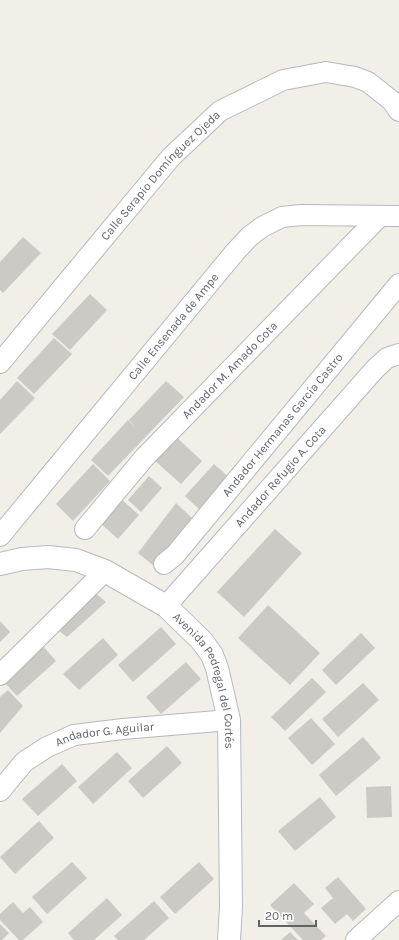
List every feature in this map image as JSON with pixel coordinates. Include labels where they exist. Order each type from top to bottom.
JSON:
[{"type":"street","name":"Calle Serapio Domínguez Ojeda","points":[[0,362],[171,156],[220,110],[282,80],[326,72],[355,76],[368,82],[392,101],[399,111]]},
{"type":"street","name":"Calle Ensenada de Ampe","points":[[0,536],[230,258],[250,236],[282,217],[301,215],[390,216]]},
{"type":"street","name":"Andador M. Amado Cota","points":[[84,529],[144,458],[390,216]]},
{"type":"street","name":"Andador Hermanas García Castro","points":[[164,564],[175,555],[399,284]]},
{"type":"street","name":"Andador Refugio A. Cota","points":[[166,606],[375,368],[386,358],[399,354]]},
{"type":"street","name":"Avenida Pedregal del Cortés","points":[[0,564],[22,559],[48,558],[76,560],[105,571],[166,606],[202,641],[212,655],[217,668],[229,720],[231,907],[228,940]]},
{"type":"street","points":[[0,675],[105,571]]},
{"type":"street","name":"Andador G. Aguilar","points":[[0,791],[24,762],[47,747],[74,735],[123,729],[229,720]]},
{"type":"street","points":[[356,940],[399,901]]},
{"type":"building","points":[[23,237],[41,253],[3,293],[0,290],[0,262]]},
{"type":"building","points":[[90,294],[107,310],[70,350],[52,334]]},
{"type":"building","points":[[54,338],[72,354],[34,394],[17,378]]},
{"type":"building","points":[[17,381],[35,398],[0,434],[0,400]]},
{"type":"building","points":[[166,381],[184,397],[108,476],[91,460],[128,420],[136,428],[129,420]]},
{"type":"building","points":[[174,435],[202,461],[181,484],[153,459]]},
{"type":"building","points":[[93,464],[110,481],[73,521],[56,504]]},
{"type":"building","points":[[214,464],[231,479],[201,511],[185,496]]},
{"type":"building","points":[[149,476],[162,488],[141,512],[128,500]]},
{"type":"building","points":[[120,498],[139,515],[118,539],[99,522]]},
{"type":"building","points":[[176,503],[192,518],[154,566],[138,553]]},
{"type":"building","points":[[275,529],[302,553],[244,617],[217,592]]},
{"type":"building","points":[[92,590],[106,602],[67,637],[55,628]]},
{"type":"building","points":[[268,605],[320,653],[290,685],[238,638]]},
{"type":"building","points":[[0,621],[10,632],[0,642]]},
{"type":"building","points":[[161,627],[176,644],[133,682],[118,665]]},
{"type":"building","points":[[361,633],[375,648],[336,685],[322,670]]},
{"type":"building","points":[[103,638],[118,655],[79,690],[63,674]]},
{"type":"building","points":[[41,644],[56,661],[17,696],[4,682]]},
{"type":"building","points":[[186,662],[201,679],[161,714],[146,697]]},
{"type":"building","points":[[312,678],[326,692],[285,731],[271,717]]},
{"type":"building","points":[[363,683],[379,700],[338,737],[322,719]]},
{"type":"building","points":[[8,690],[23,706],[0,733],[0,697]]},
{"type":"building","points":[[311,718],[335,744],[312,765],[288,738]]},
{"type":"building","points":[[363,737],[381,758],[336,796],[319,775]]},
{"type":"building","points":[[167,746],[182,763],[143,798],[128,781]]},
{"type":"building","points":[[117,752],[132,768],[93,804],[78,787]]},
{"type":"building","points":[[62,764],[77,781],[38,816],[22,799]]},
{"type":"building","points":[[391,786],[392,817],[367,818],[366,787]]},
{"type":"building","points":[[320,797],[336,817],[295,851],[278,831]]},
{"type":"building","points":[[39,821],[54,838],[15,874],[0,857]]},
{"type":"building","points":[[72,862],[87,878],[47,914],[32,897]]},
{"type":"building","points":[[199,862],[214,879],[175,914],[160,897]]},
{"type":"building","points":[[338,877],[366,909],[353,921],[347,914],[335,924],[321,908],[333,898],[325,888]]},
{"type":"building","points":[[294,883],[314,904],[304,913],[326,936],[321,940],[303,940],[270,905]]},
{"type":"building","points":[[107,898],[122,915],[94,940],[74,940],[68,933]]},
{"type":"building","points":[[154,901],[169,918],[144,940],[118,940],[114,936]]},
{"type":"building","points":[[13,902],[23,913],[30,907],[43,922],[23,940],[19,940],[0,920],[0,914]]},
{"type":"building","points":[[0,924],[9,933],[2,940],[0,940]]},
{"type":"building","points":[[290,932],[298,940],[281,940]]}]
